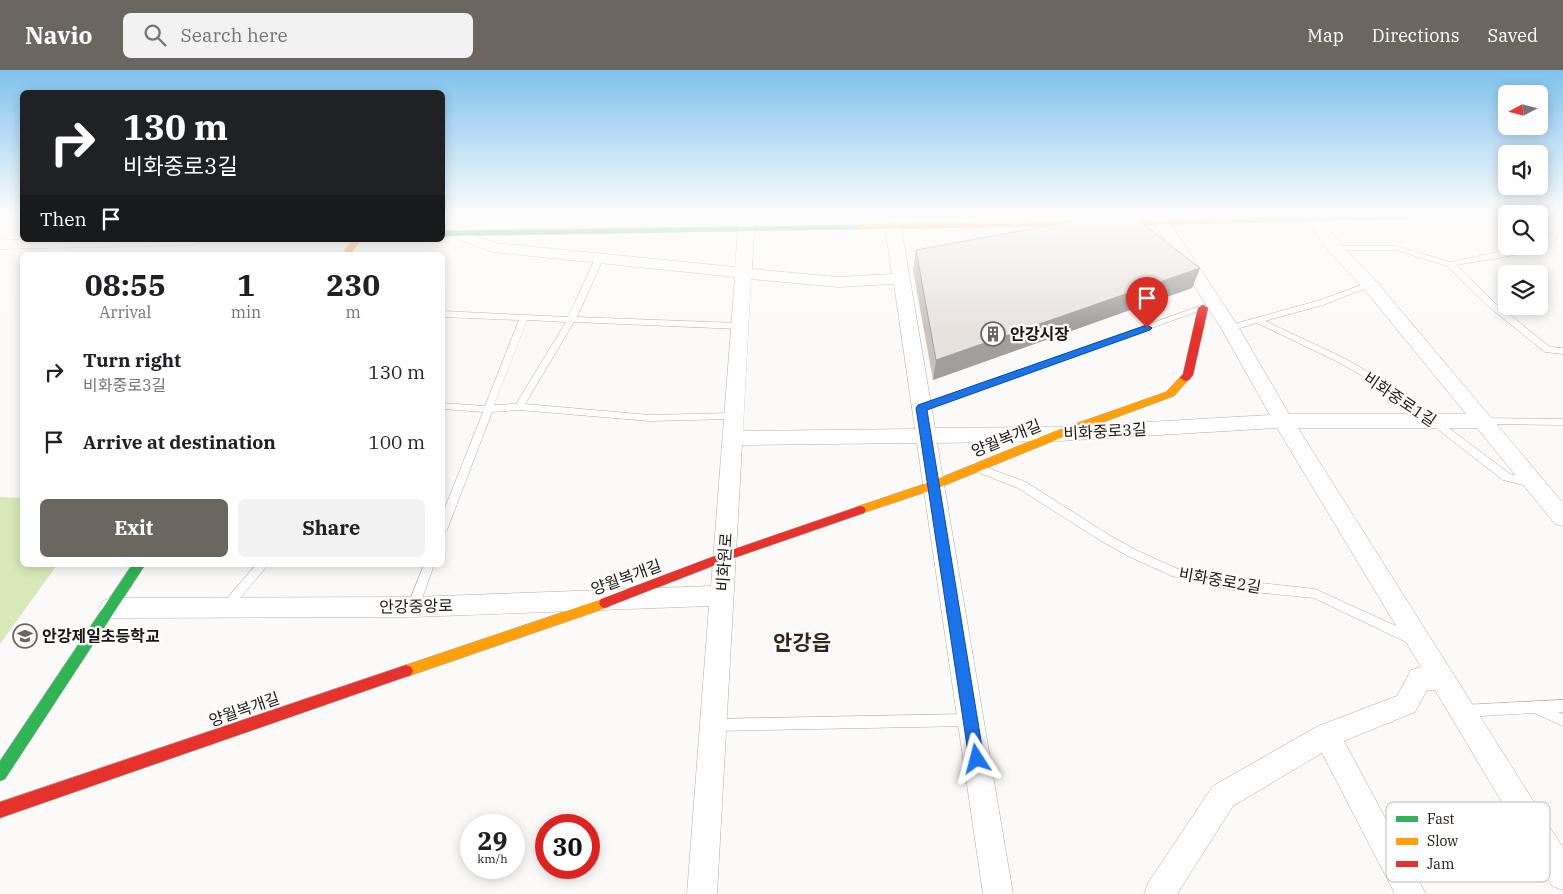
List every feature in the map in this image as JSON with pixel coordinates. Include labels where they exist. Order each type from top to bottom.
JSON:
[{"type":"street","points":[[549,253],[838,282],[901,279]]},
{"type":"street","name":"비화원로","points":[[702,894],[744,253]]},
{"type":"street","points":[[897,253],[998,894]]},
{"type":"street","points":[[1179,253],[1208,306],[1230,328],[1284,421],[1518,802]]},
{"type":"street","points":[[1340,253],[1370,285],[1563,518]]},
{"type":"street","name":"양월복개길","points":[[0,810],[619,598],[724,558],[934,485],[1059,434],[1170,394],[1188,375],[1208,306]]},
{"type":"street","points":[[1284,421],[1481,421]]},
{"type":"street","name":"비화중로3길","points":[[732,427],[926,435],[1059,434],[1284,421]]},
{"type":"street","points":[[0,774],[138,567]]},
{"type":"street","name":"안강중앙로","points":[[111,608],[413,607],[619,598],[721,596]]},
{"type":"street","points":[[1159,894],[1223,796],[1327,735],[1406,704],[1420,678],[1442,679]]},
{"type":"street","points":[[1327,735],[1386,847]]},
{"type":"street","points":[[1550,854],[1563,875]]},
{"type":"street","points":[[1405,882],[1411,894]]},
{"type":"lane","points":[[1414,253],[1450,264],[1492,305],[1548,350],[1563,352]]},
{"type":"lane","points":[[1450,264],[1502,255]]},
{"type":"lane","points":[[519,407],[571,320],[598,259]]},
{"type":"lane","points":[[1230,328],[1259,321],[1370,285]]},
{"type":"lane","points":[[921,408],[1208,306]]},
{"type":"lane","points":[[445,314],[523,319],[739,326]]},
{"type":"lane","points":[[445,522],[523,319]]},
{"type":"lane","name":"비화중로1길","points":[[1259,321],[1341,360],[1390,388],[1507,477],[1535,484]]},
{"type":"lane","points":[[445,406],[488,409],[519,407],[732,427]]},
{"type":"lane","points":[[1481,421],[1563,422]]},
{"type":"lane","name":"비화중로2길","points":[[976,468],[1022,485],[1112,541],[1176,573],[1233,584],[1315,594],[1420,642]]},
{"type":"lane","points":[[225,608],[261,567]]},
{"type":"lane","points":[[413,607],[428,567]]},
{"type":"lane","points":[[1462,711],[1563,706]]},
{"type":"lane","points":[[1535,707],[1563,720]]},
{"type":"lane","points":[[713,725],[971,720]]},
{"type":"green space","points":[[0,497],[20,498],[20,567],[56,567],[0,644]]},
{"type":"building","name":"안강시장","points":[[917,253],[1181,253],[1200,268],[936,360]]},
{"type":"traffic: fast","points":[[0,774],[138,567]]},
{"type":"traffic: slow","points":[[860,510],[934,485],[1059,434],[1170,394],[1185,378]]},
{"type":"traffic: slow","points":[[406,671],[605,603]]},
{"type":"traffic: jam","points":[[1185,378],[1188,375],[1203,308]]},
{"type":"traffic: jam","points":[[605,603],[724,557],[860,510]]},
{"type":"traffic: jam","points":[[0,810],[406,671]]},
{"type":"place","name":"안강시장","points":[[993,334]]},
{"type":"place","name":"안강제일초등학교","points":[[25,636]]},
{"type":"district","name":"안강읍","points":[[802,643]]},
{"type":"route","points":[[977,759],[921,408],[1147,328]]}]
